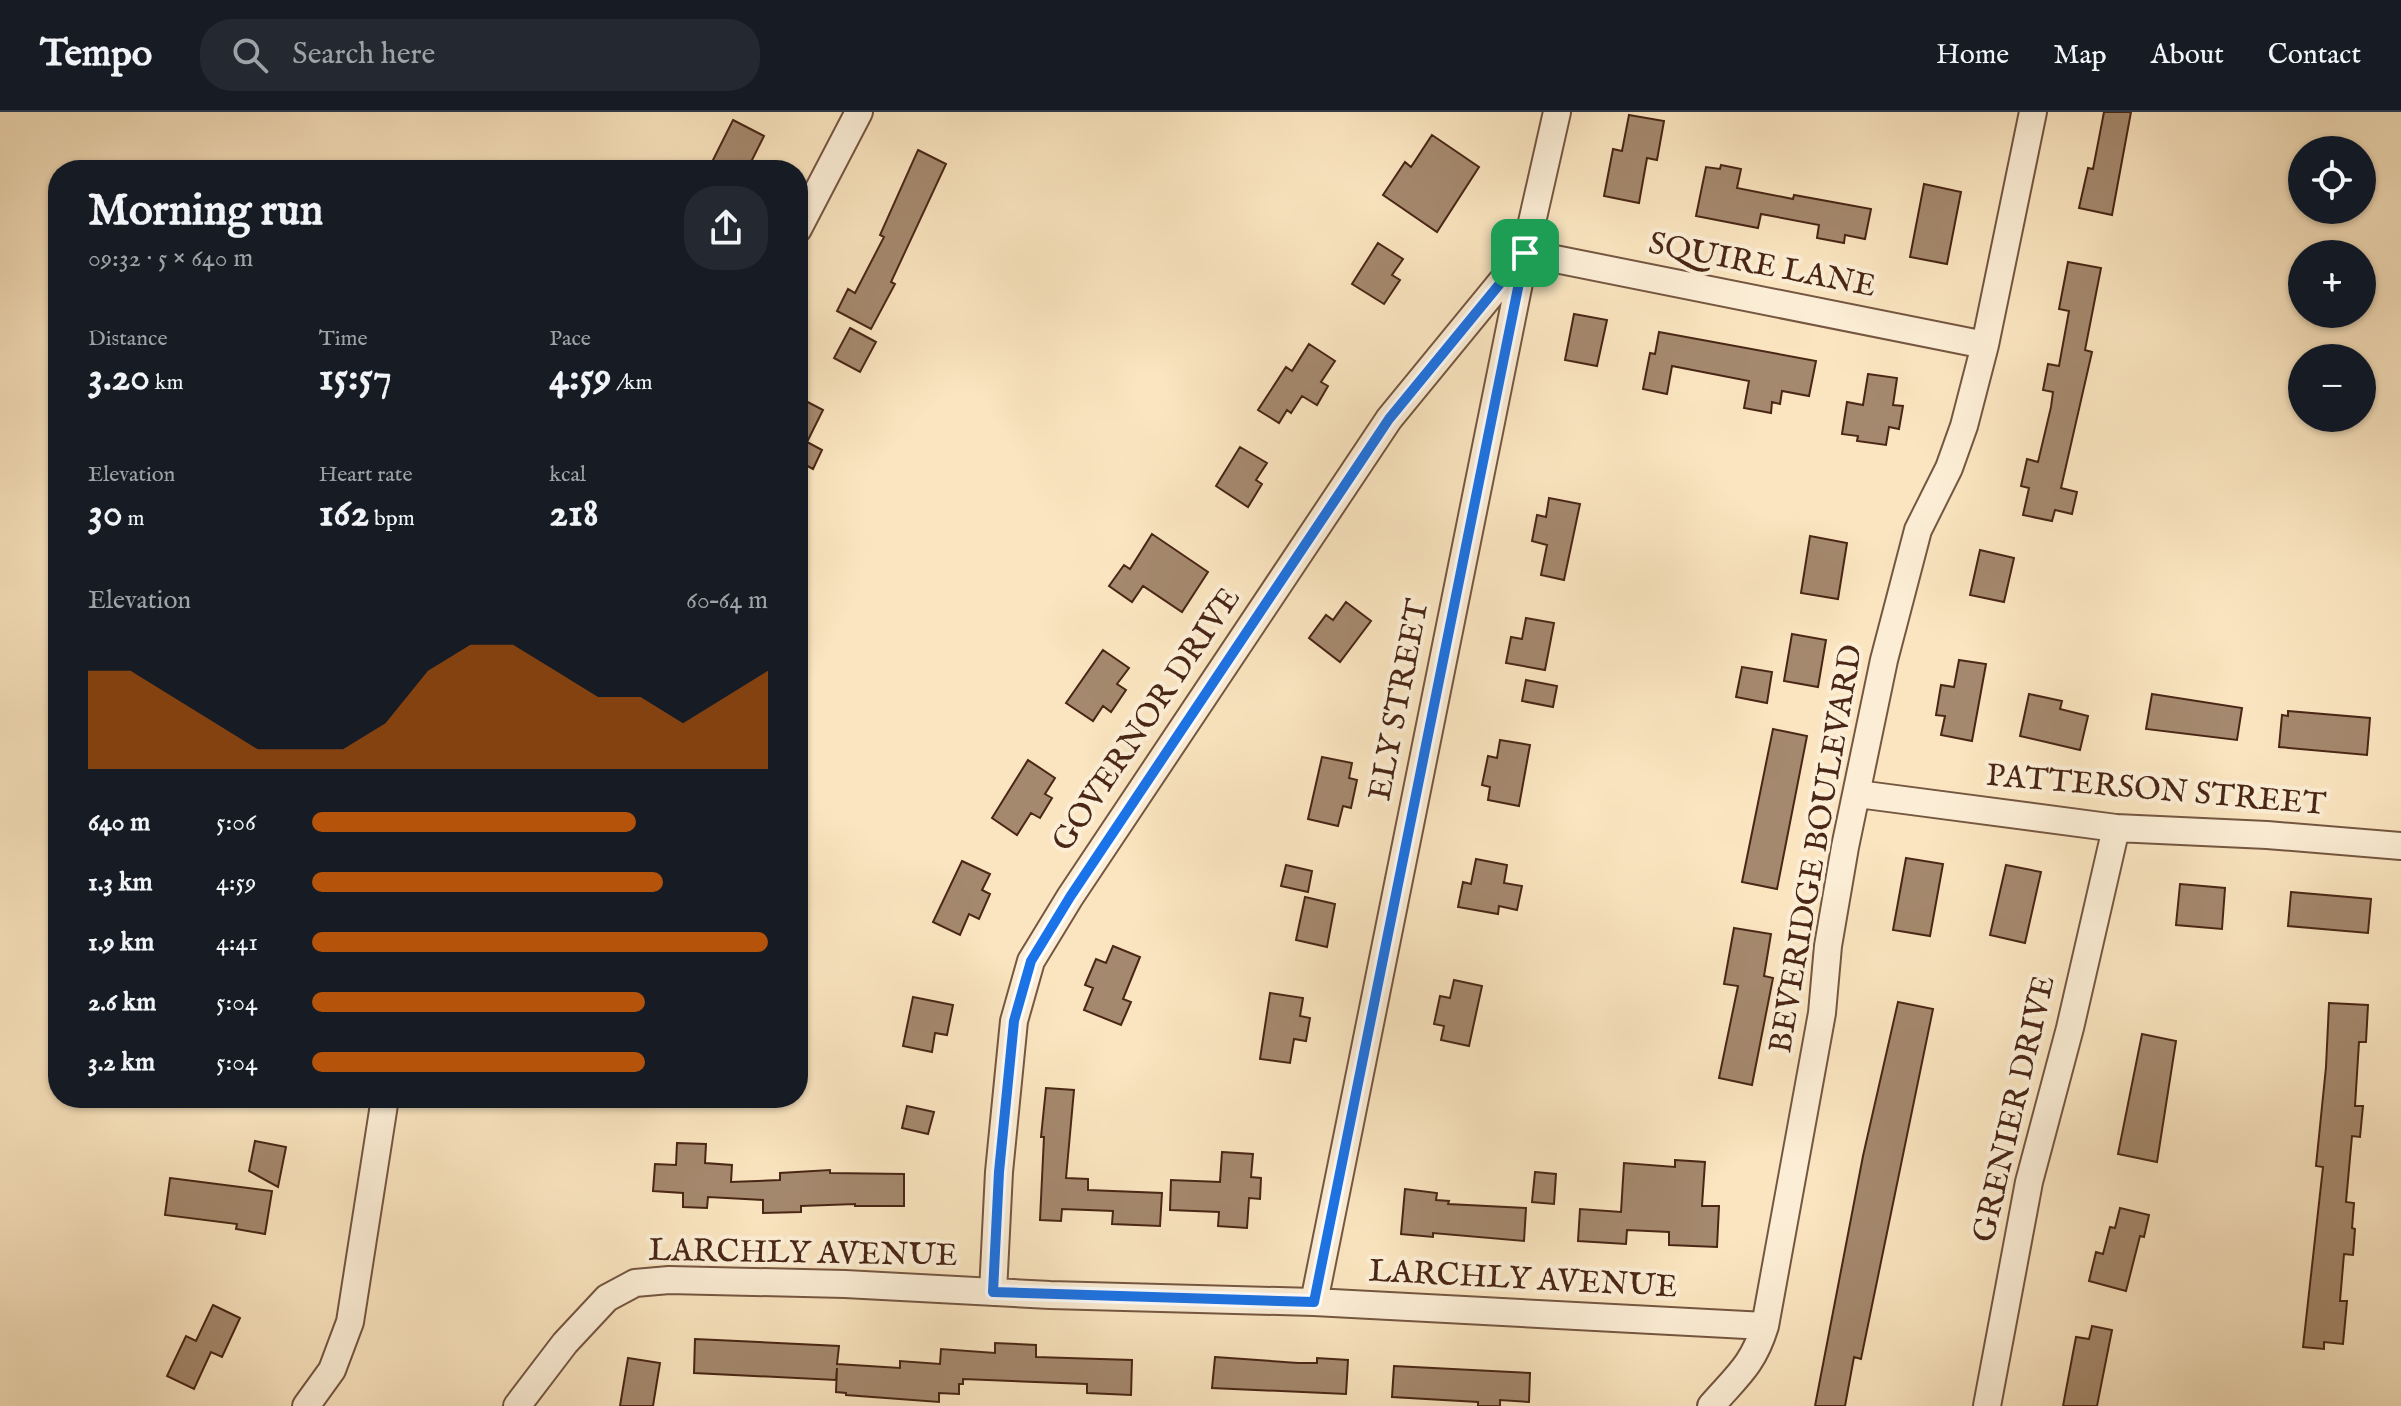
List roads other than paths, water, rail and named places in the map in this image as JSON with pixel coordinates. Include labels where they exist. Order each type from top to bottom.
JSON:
[{"type":"street","points":[[808,210],[859,112]]},
{"type":"street","name":"ELY STREET","points":[[1314,1302],[1525,253],[1557,112]]},
{"type":"street","name":"BEVERIDGE BOULEVARD","points":[[1711,1406],[1741,1374],[1757,1351],[1765,1326],[1822,1013],[1828,946],[1845,847],[1884,660],[1918,530],[1949,468],[1964,426],[1985,345],[2033,112]]},
{"type":"street","name":"SQUIRE LANE","points":[[1525,253],[1985,345]]},
{"type":"street","name":"GOVERNOR DRIVE","points":[[993,1292],[999,1172],[1014,1021],[1031,961],[1070,897],[1389,419],[1525,253]]},
{"type":"street","name":"PATTERSON STREET","points":[[1858,794],[2116,828],[2267,835],[2401,846]]},
{"type":"street","name":"GRENIER DRIVE","points":[[1987,1406],[2029,1182],[2070,1028],[2116,828]]},
{"type":"street","points":[[306,1406],[332,1370],[350,1322],[383,1108]]},
{"type":"street","name":"LARCHLY AVENUE","points":[[517,1406],[597,1306],[615,1292],[635,1283],[690,1279],[1314,1302],[1765,1326]]}]
